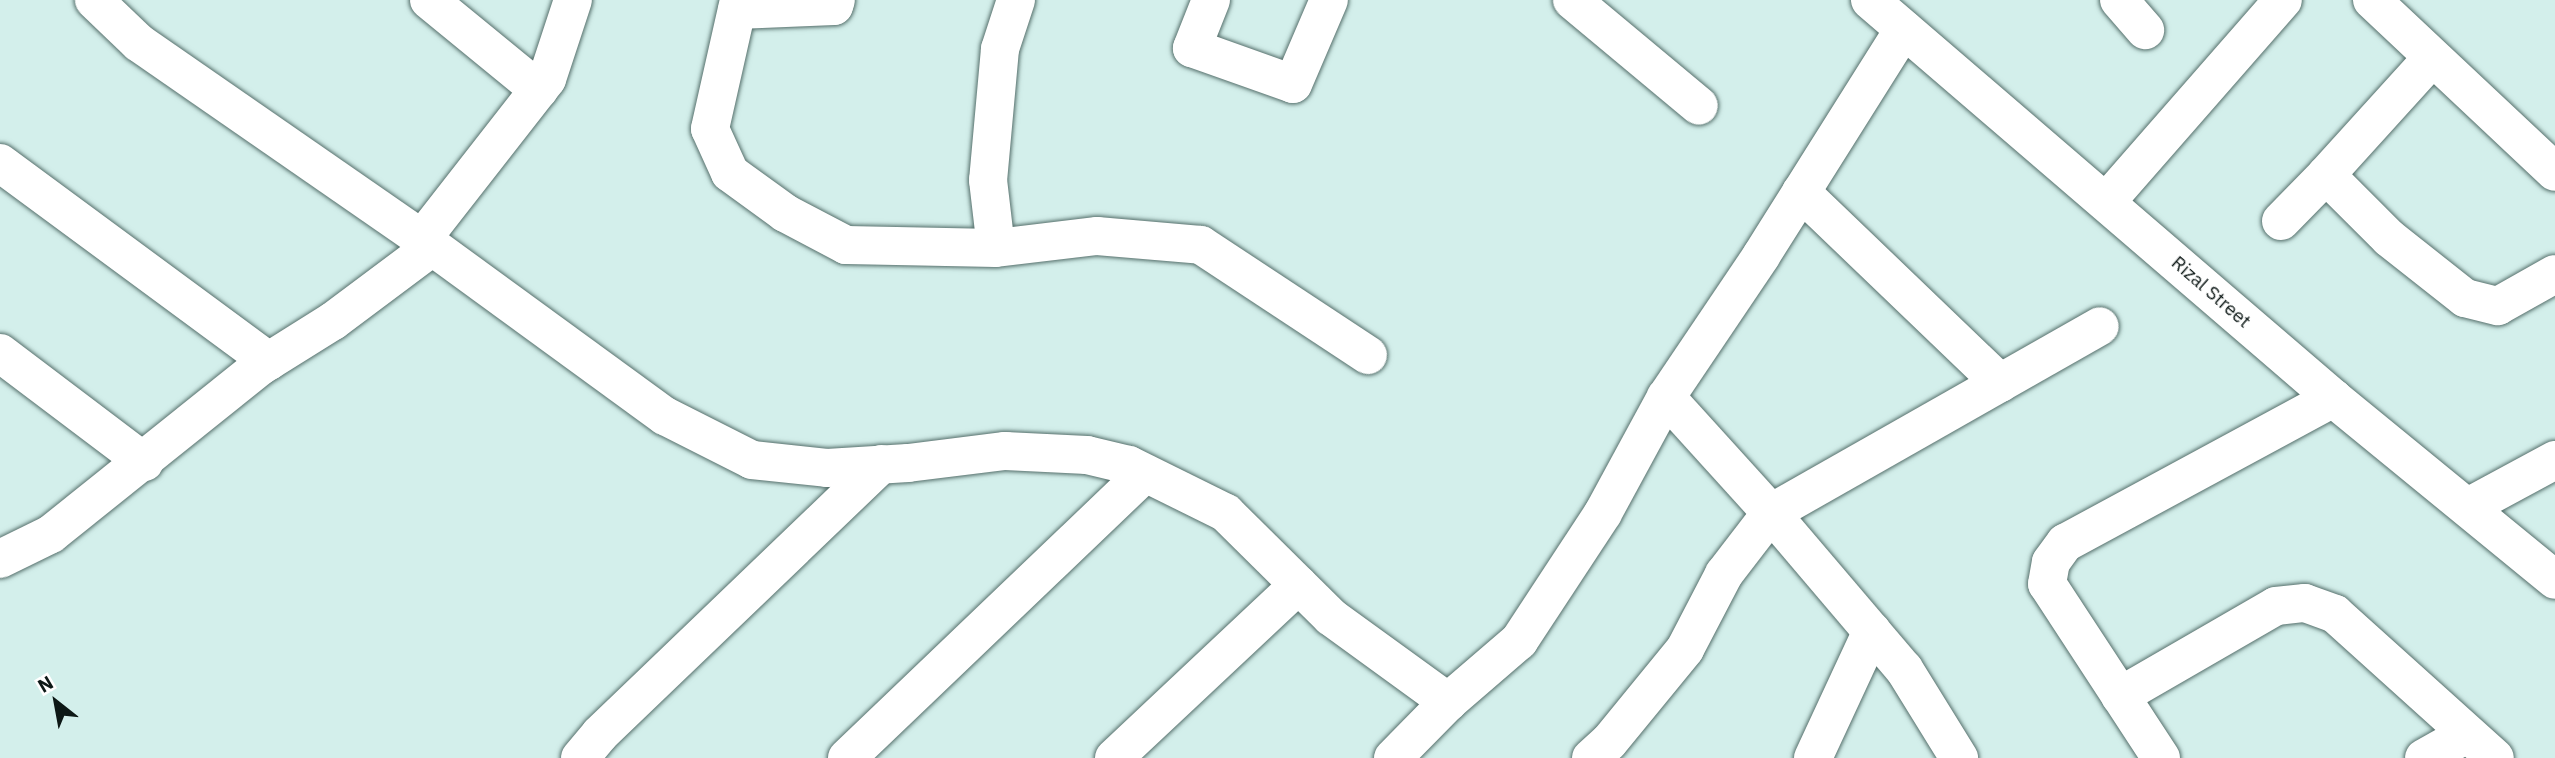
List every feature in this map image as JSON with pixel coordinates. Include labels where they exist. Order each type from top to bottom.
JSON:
[{"type":"street","points":[[94,0],[139,43],[427,243],[665,416],[752,460],[827,468],[1005,451],[1087,455],[1129,465],[1226,513],[1331,617],[1448,702]]},
{"type":"street","points":[[429,0],[539,90]]},
{"type":"street","points":[[2,556],[51,534],[269,361],[333,321],[427,243],[547,79],[573,0]]},
{"type":"street","points":[[836,0],[834,6],[738,5],[710,129],[730,173],[785,213],[846,246],[996,248],[1097,236],[1201,245],[1368,355]]},
{"type":"street","points":[[996,248],[988,180],[1000,49],[1016,0]]},
{"type":"street","points":[[1211,0],[1192,48],[1293,84],[1329,0]]},
{"type":"street","points":[[1572,0],[1699,106]]},
{"type":"street","name":"Rizal Street","points":[[1870,0],[2333,398],[2555,580]]},
{"type":"street","points":[[2119,0],[2145,30]]},
{"type":"street","points":[[2107,201],[2283,0]]},
{"type":"street","points":[[2372,0],[2555,172]]},
{"type":"street","points":[[1393,758],[1448,702],[1519,641],[1603,513],[1666,397],[1904,29]]},
{"type":"street","points":[[2281,221],[2432,58]]},
{"type":"street","points":[[0,163],[269,361]]},
{"type":"street","points":[[2326,175],[2389,237],[2465,298],[2498,306],[2555,274]]},
{"type":"street","points":[[1801,192],[2000,383]]},
{"type":"street","points":[[1591,758],[1609,742],[1685,649],[1724,575],[1771,513],[2100,326]]},
{"type":"street","points":[[0,353],[144,462]]},
{"type":"street","points":[[1666,397],[1771,513],[1904,669],[1959,758]]},
{"type":"street","points":[[2161,758],[2047,584],[2051,562],[2065,543],[2333,398]]},
{"type":"street","points":[[2468,507],[2555,460]]},
{"type":"street","points":[[580,758],[600,734],[882,464]]},
{"type":"street","points":[[847,758],[1145,473]]},
{"type":"street","points":[[1114,758],[1298,584]]},
{"type":"street","points":[[2120,695],[2276,606],[2305,603],[2335,614],[2481,746]]},
{"type":"street","points":[[1813,758],[1872,631]]},
{"type":"street","points":[[2424,758],[2481,746]]}]
